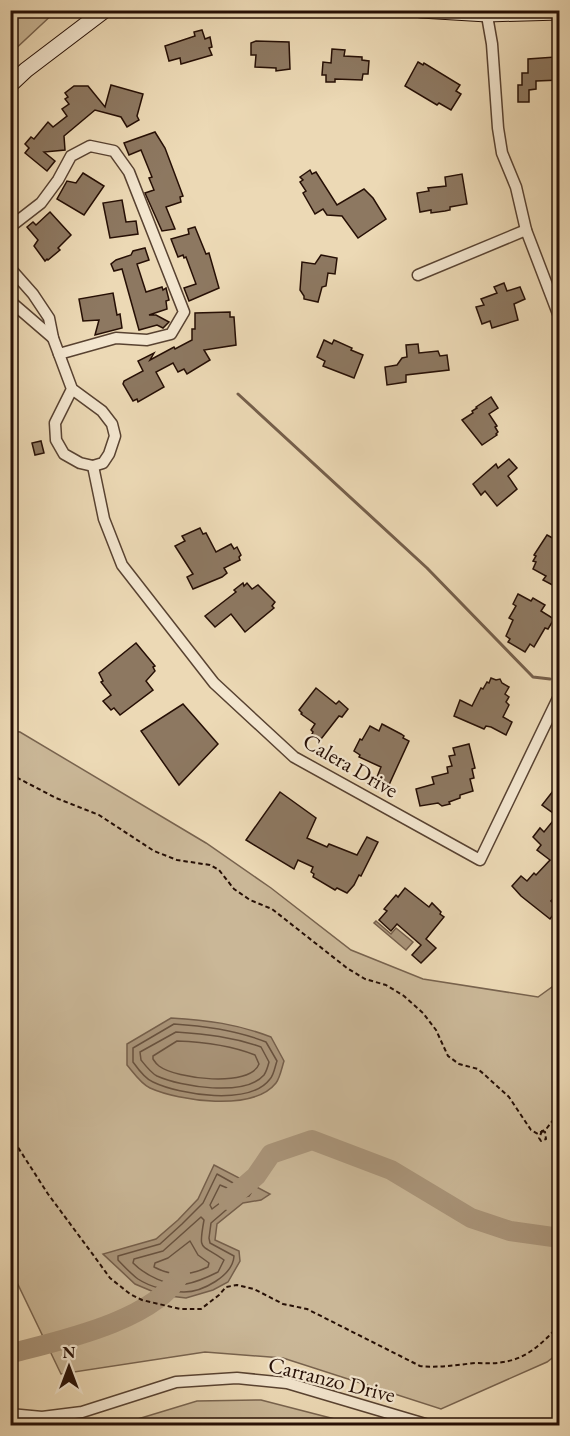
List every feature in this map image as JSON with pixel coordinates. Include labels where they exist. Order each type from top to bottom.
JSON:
[{"type":"street","points":[[10,85],[26,70],[105,10]]},
{"type":"street","points":[[421,10],[560,12]]},
{"type":"street","points":[[486,12],[492,44],[502,153],[516,187],[526,230],[560,319]]},
{"type":"street","points":[[10,227],[41,203],[58,180],[71,156],[90,146],[114,151],[129,172],[184,312],[171,334],[147,340],[116,338],[59,354]]},
{"type":"street","points":[[418,275],[526,230]]},
{"type":"street","points":[[10,268],[33,294],[49,318],[53,338],[72,389],[102,411],[112,424],[115,436],[110,454],[103,462],[93,466],[80,463],[64,454],[56,440],[55,423],[72,389]]},
{"type":"street","points":[[10,301],[53,338]]},
{"type":"street","name":"Calera Drive","points":[[93,466],[104,519],[122,565],[214,683],[294,757],[480,860],[560,694]]},
{"type":"street","name":"Carranzo Drive","points":[[10,1414],[42,1417],[82,1412],[176,1382],[237,1378],[287,1383],[432,1425]]},
{"type":"path","points":[[10,774],[56,798],[99,815],[154,851],[177,860],[210,865],[219,870],[242,895],[272,909],[347,968],[365,979],[386,985],[404,996],[423,1013],[436,1030],[448,1056],[459,1064],[478,1070],[486,1076],[508,1097],[531,1131],[538,1134],[547,1128],[560,1110]]},
{"type":"path","points":[[10,1135],[48,1194],[110,1278],[130,1294],[142,1300],[180,1309],[201,1309],[226,1287],[237,1285],[254,1289],[283,1304],[307,1309],[420,1366],[440,1368],[477,1363],[502,1363],[517,1359],[533,1350],[560,1324]]},
{"type":"shaded area","points":[[11,10],[56,10],[56,11],[11,53]]},
{"type":"shaded area","points":[[11,731],[20,732],[206,843],[271,888],[351,950],[423,979],[538,997],[559,982],[560,1352],[547,1362],[441,1409],[283,1358],[205,1352],[61,1374],[11,1270]]},
{"type":"shaded area","points":[[261,1400],[358,1425],[118,1425],[197,1401]]},
{"type":"water","points":[[376,921],[391,934],[396,928],[413,942],[406,950],[374,923]]},
{"type":"water","points":[[171,1018],[222,1023],[271,1037],[284,1061],[276,1083],[265,1092],[251,1098],[234,1101],[197,1100],[150,1088],[137,1078],[127,1065],[127,1044]]},
{"type":"water","points":[[214,1165],[270,1194],[261,1200],[243,1203],[217,1224],[215,1240],[239,1251],[240,1261],[228,1282],[213,1290],[186,1298],[161,1295],[135,1284],[103,1254],[156,1239],[198,1199]]},
{"type":"building","points":[[202,30],[205,39],[210,37],[212,47],[209,48],[212,55],[181,64],[180,58],[169,61],[165,46],[195,36],[194,32]]},
{"type":"building","points":[[256,41],[289,42],[290,69],[276,71],[276,68],[255,67],[256,55],[251,55],[251,43]]},
{"type":"building","points":[[332,49],[345,50],[344,56],[362,57],[362,60],[369,61],[368,74],[363,74],[362,80],[335,79],[335,82],[326,82],[326,75],[322,75],[323,62],[331,63]]},
{"type":"building","points":[[555,57],[555,70],[560,70],[560,80],[536,81],[536,89],[529,90],[529,102],[518,102],[518,85],[522,85],[522,73],[528,73],[528,59]]},
{"type":"building","points":[[418,62],[423,65],[424,63],[460,85],[456,91],[461,94],[451,110],[439,103],[437,105],[405,86]]},
{"type":"building","points":[[111,85],[143,94],[137,116],[139,120],[127,127],[121,117],[95,110],[64,136],[65,150],[44,152],[55,161],[47,171],[25,153],[29,148],[25,144],[31,137],[34,139],[48,122],[53,127],[67,116],[62,109],[69,104],[65,99],[68,97],[65,93],[74,86],[88,86],[105,107]]},
{"type":"building","points":[[155,132],[165,148],[183,196],[180,197],[181,202],[166,207],[175,229],[162,231],[145,193],[154,190],[149,178],[152,177],[141,150],[129,155],[124,143]]},
{"type":"building","points":[[310,170],[312,174],[316,172],[337,205],[364,189],[373,198],[386,219],[358,238],[342,216],[327,215],[323,209],[315,214],[303,193],[306,191],[300,182],[303,180],[300,177]]},
{"type":"building","points":[[83,173],[104,186],[84,215],[57,199],[67,181],[76,183]]},
{"type":"building","points":[[462,174],[467,204],[450,207],[450,210],[445,211],[420,212],[417,193],[429,191],[428,188],[446,186],[445,177]]},
{"type":"building","points":[[122,200],[126,222],[136,221],[138,234],[110,238],[103,203]]},
{"type":"building","points":[[50,212],[71,235],[58,248],[60,250],[45,261],[34,246],[38,240],[27,227],[33,222],[36,225]]},
{"type":"building","points":[[195,227],[206,254],[209,253],[219,288],[189,301],[184,288],[196,284],[186,257],[184,258],[183,255],[178,257],[171,239],[189,234],[188,229]]},
{"type":"building","points":[[145,248],[149,260],[137,264],[146,292],[166,288],[169,300],[166,301],[167,309],[149,315],[156,315],[169,322],[163,328],[157,325],[139,330],[122,269],[114,271],[111,264],[131,255],[133,251]]},
{"type":"building","points":[[321,255],[337,258],[335,274],[328,273],[326,286],[322,287],[318,302],[304,299],[300,290],[302,262],[315,264]]},
{"type":"building","points":[[504,283],[507,291],[520,287],[525,299],[514,304],[518,320],[492,328],[490,321],[482,324],[476,307],[484,305],[481,299],[497,293],[494,287]]},
{"type":"building","points":[[113,293],[122,328],[95,335],[99,320],[83,321],[79,299]]},
{"type":"building","points":[[230,312],[230,317],[234,317],[236,345],[204,350],[210,360],[187,374],[184,369],[178,372],[173,363],[156,372],[164,387],[138,402],[137,399],[133,401],[123,384],[124,381],[143,371],[138,361],[154,353],[150,360],[192,340],[195,313]]},
{"type":"building","points":[[324,340],[332,344],[334,340],[363,355],[354,378],[323,366],[325,361],[317,357]]},
{"type":"building","points":[[418,344],[419,353],[438,351],[440,356],[447,355],[449,370],[406,375],[406,382],[387,385],[385,367],[397,365],[402,358],[407,357],[406,345]]},
{"type":"building","points":[[491,397],[498,408],[489,414],[498,432],[482,445],[462,420]]},
{"type":"building","points":[[41,441],[44,453],[35,455],[32,443]]},
{"type":"building","points":[[509,459],[517,468],[508,476],[517,489],[497,506],[485,491],[481,495],[473,484],[496,464],[498,468]]},
{"type":"building","points":[[200,528],[203,534],[206,533],[216,552],[231,544],[234,549],[237,547],[241,555],[240,560],[224,568],[227,573],[222,577],[193,589],[187,577],[193,574],[175,546],[185,541],[182,536]]},
{"type":"building","points":[[547,535],[560,542],[560,589],[543,580],[546,576],[533,569],[536,562],[533,561],[536,556],[534,555]]},
{"type":"building","points":[[243,583],[244,586],[247,583],[252,589],[258,585],[275,602],[272,606],[274,608],[245,632],[231,614],[215,627],[205,616],[236,592],[234,590]]},
{"type":"building","points":[[518,594],[531,601],[533,598],[545,605],[541,611],[554,619],[548,629],[545,628],[534,647],[530,644],[525,652],[508,642],[510,639],[506,636],[513,620],[509,618],[516,606],[513,604]]},
{"type":"building","points":[[136,643],[155,666],[153,667],[155,671],[146,681],[153,690],[120,715],[114,708],[111,710],[103,701],[111,695],[101,682],[103,681],[99,673]]},
{"type":"building","points":[[491,678],[500,679],[509,687],[505,694],[509,697],[506,702],[509,705],[503,717],[512,722],[506,735],[491,727],[486,726],[484,729],[454,716],[460,700],[472,706],[481,688],[483,689],[487,682],[489,683]]},
{"type":"building","points":[[316,688],[336,704],[339,701],[348,709],[342,717],[339,716],[321,739],[312,734],[311,730],[315,724],[299,710]]},
{"type":"building","points":[[183,704],[218,744],[179,785],[141,731]]},
{"type":"building","points":[[382,724],[409,741],[388,787],[375,782],[381,767],[359,757],[360,755],[354,751],[370,726],[379,731]]},
{"type":"building","points":[[469,744],[475,768],[472,769],[474,778],[470,779],[473,791],[460,795],[460,798],[449,802],[450,804],[420,806],[416,789],[434,784],[432,777],[448,773],[447,767],[452,766],[449,756],[455,755],[453,748]]},
{"type":"building","points":[[553,791],[560,796],[560,838],[554,845],[560,849],[560,891],[551,901],[556,906],[553,908],[556,911],[550,919],[512,886],[521,876],[527,881],[534,873],[536,875],[550,860],[537,850],[541,845],[533,837],[540,828],[544,832],[557,816],[542,805]]},
{"type":"building","points":[[280,792],[316,818],[307,838],[327,847],[329,844],[357,855],[367,837],[378,842],[361,876],[359,875],[347,893],[337,888],[335,890],[313,877],[314,874],[311,872],[313,867],[298,860],[294,869],[246,840]]},
{"type":"building","points":[[405,888],[429,907],[432,903],[444,917],[426,939],[436,948],[421,963],[412,955],[421,945],[397,924],[391,931],[379,920],[387,911],[384,909]]},
{"type":"waterway","points":[[238,394],[427,568],[533,677],[550,679]]},
{"type":"waterway","points":[[228,1200],[256,1176],[271,1154],[312,1140],[391,1170],[471,1218],[510,1231],[560,1238]]},
{"type":"waterway","points":[[16,1352],[82,1334],[130,1315],[168,1290],[180,1274]]}]
